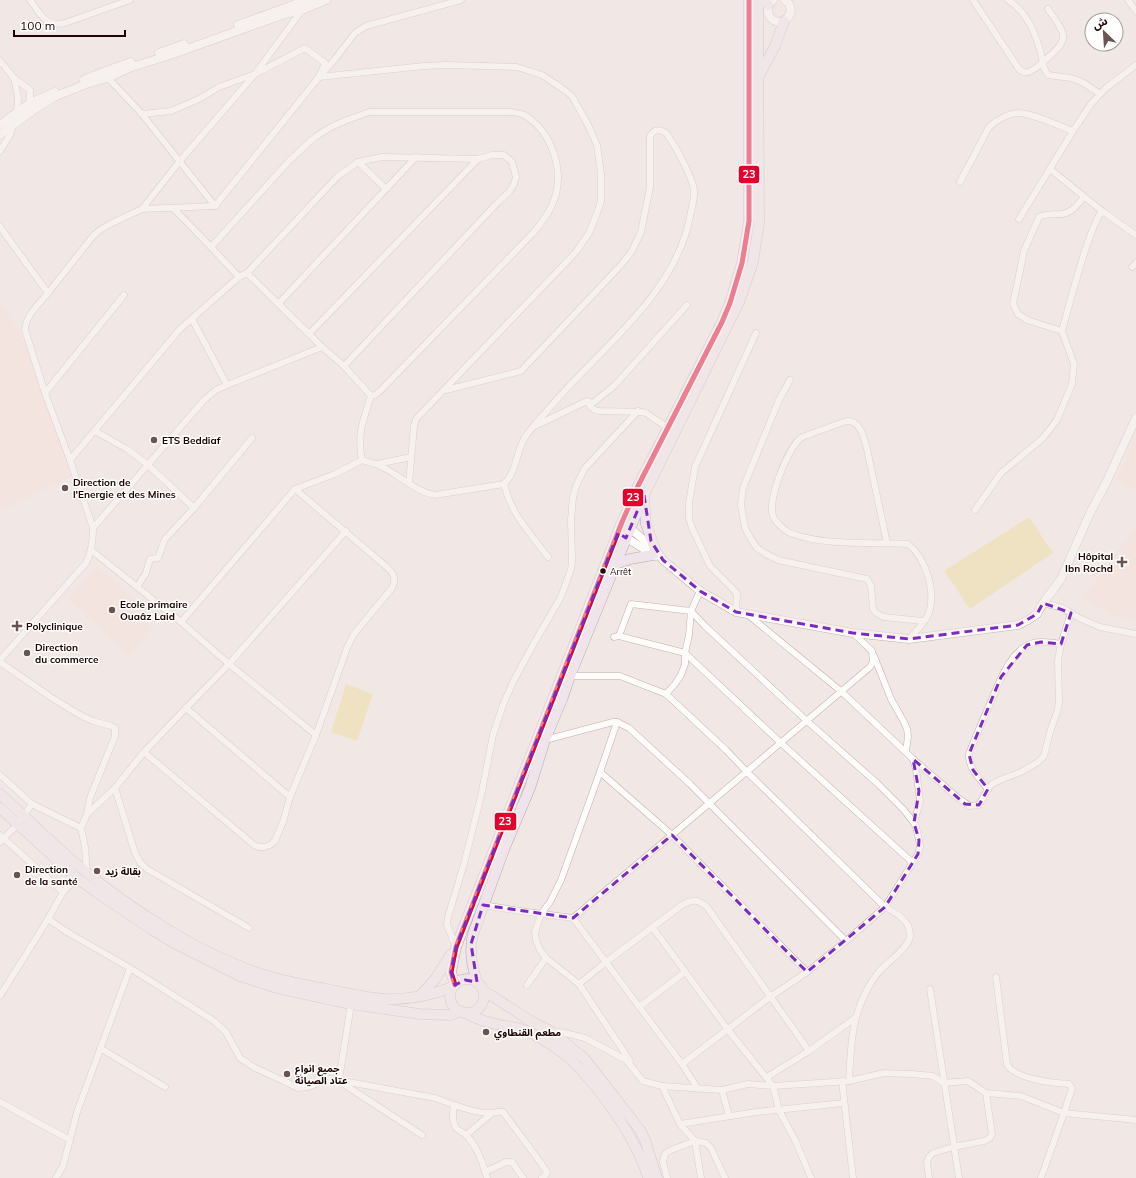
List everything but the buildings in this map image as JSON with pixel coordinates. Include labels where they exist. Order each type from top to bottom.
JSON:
[{"type":"highway","points":[[743,0],[749,10]]},
{"type":"highway","points":[[454,986],[451,972],[456,947],[626,525],[638,486],[722,322],[736,283],[750,221],[749,0]]},
{"type":"highway","points":[[626,525],[644,495],[740,300],[754,262],[759,223],[760,200],[758,0]]},
{"type":"highway","points":[[759,76],[775,46],[784,21]]},
{"type":"highway","points":[[615,564],[654,552],[646,524],[644,495]]},
{"type":"highway","points":[[0,808],[77,878],[162,936],[240,976],[277,988],[352,1004],[419,1014],[451,1015],[462,1012],[474,1012],[482,1005],[484,1001],[471,954],[471,944],[483,905],[505,846],[530,788],[545,740],[615,564],[622,535]]},
{"type":"highway","points":[[0,794],[87,873],[120,899],[199,948],[232,963],[259,974],[312,986],[385,999],[420,996],[439,992],[454,986]]},
{"type":"highway","points":[[420,996],[436,978],[456,947]]},
{"type":"highway","points":[[648,1178],[633,1141],[614,1113],[580,1069],[544,1040],[528,1031],[478,1020],[456,1008],[451,1000],[451,991],[458,982],[473,980],[522,1016],[549,1030],[584,1058],[640,1130],[645,1140],[657,1178]]},
{"type":"street","points":[[30,0],[42,16],[49,22],[56,25],[130,0]]},
{"type":"street","points":[[0,125],[19,116],[32,106],[103,72],[301,2],[312,0]]},
{"type":"street","points":[[32,106],[88,83],[108,78],[129,68],[285,14],[302,10],[326,0]]},
{"type":"street","points":[[87,873],[85,847],[81,828],[87,814],[90,798],[115,736],[115,728],[80,715],[52,698],[0,661],[86,563],[91,550],[93,528],[24,330],[25,324],[28,318],[93,236],[100,230],[142,209],[215,206],[318,77],[355,34],[366,26],[461,0]]},
{"type":"street","points":[[769,2],[768,13],[776,22],[787,19],[791,12],[790,4],[787,0]]},
{"type":"street","points":[[974,0],[1022,72],[1025,73],[1030,72],[1060,46],[1064,38],[1062,29],[1048,9]]},
{"type":"street","points":[[1008,0],[1013,3],[1023,15],[1035,33],[1042,62],[1048,75],[1071,78],[1082,82],[1100,94]]},
{"type":"street","points":[[1128,0],[1136,11]]},
{"type":"street","points":[[142,209],[179,162],[255,74],[302,10]]},
{"type":"street","points":[[142,114],[172,111],[199,99],[219,87],[255,74],[305,48],[325,63],[318,77]]},
{"type":"street","points":[[0,61],[14,78],[30,90],[32,106]]},
{"type":"street","points":[[318,77],[447,64],[517,67],[542,75],[572,96],[597,145],[602,174],[601,201],[589,233],[576,252],[446,390],[416,419],[414,426],[409,483]]},
{"type":"street","points":[[1019,219],[1091,104],[1106,88],[1136,65]]},
{"type":"street","points":[[0,151],[19,116],[18,97],[14,78]]},
{"type":"street","points":[[108,78],[142,114],[215,206]]},
{"type":"street","points":[[211,247],[290,160],[315,137],[331,127],[358,115],[381,111],[511,112],[524,115],[537,124],[547,139],[554,154],[558,172],[556,193],[550,209],[533,233],[380,391],[371,396]]},
{"type":"street","points":[[960,182],[989,127],[995,121],[1004,116],[1017,113],[1027,114],[1073,131]]},
{"type":"street","points":[[0,135],[13,125]]},
{"type":"street","points":[[181,622],[295,489],[335,474],[362,460],[377,464],[417,489],[425,493],[435,495],[504,484],[511,476],[523,442],[534,426],[560,394],[633,319],[662,283],[677,257],[687,231],[694,190],[688,171],[668,137],[662,131],[654,131],[650,137],[650,187],[641,232],[632,251],[621,266],[521,371],[446,390]]},
{"type":"street","points":[[70,460],[180,329],[239,276],[247,273],[338,176],[358,162],[382,157],[478,159],[504,155],[508,158],[512,162],[516,177],[509,192],[344,366]]},
{"type":"street","points":[[278,303],[416,157]]},
{"type":"street","points":[[309,334],[478,159]]},
{"type":"street","points":[[358,162],[386,189]]},
{"type":"street","points":[[1050,169],[1102,211],[1136,235]]},
{"type":"street","points":[[1062,331],[1028,320],[1018,314],[1013,304],[1024,251],[1039,217],[1045,214],[1062,214],[1069,212],[1084,197]]},
{"type":"street","points":[[173,208],[239,276]]},
{"type":"street","points":[[975,510],[1001,473],[1043,438],[1057,420],[1072,384],[1074,364],[1062,331],[1090,235],[1096,220],[1102,211]]},
{"type":"street","points":[[0,227],[48,293]]},
{"type":"street","points":[[247,273],[322,347],[344,366],[371,396]]},
{"type":"street","points":[[45,393],[124,295]]},
{"type":"street","points":[[534,426],[587,401],[593,403],[615,385],[687,305]]},
{"type":"street","points":[[192,319],[227,385]]},
{"type":"street","points":[[736,612],[738,593],[710,566],[692,528],[689,518],[689,503],[695,467],[756,333]]},
{"type":"street","points":[[93,528],[204,400],[216,390],[322,347]]},
{"type":"street","points":[[790,380],[778,400],[743,488],[741,504],[743,520],[749,536],[762,552],[778,560],[867,579],[871,586],[873,609],[876,613],[883,617],[924,622]]},
{"type":"street","points":[[362,460],[360,436],[371,396]]},
{"type":"street","points":[[587,401],[590,407],[599,411],[638,411],[646,413],[668,428]]},
{"type":"street","points":[[456,947],[447,925],[448,917],[464,864],[481,796],[493,735],[503,705],[513,682],[561,598],[568,579],[572,562],[571,520],[573,497],[577,484],[585,468],[638,411]]},
{"type":"street","points":[[626,525],[654,552],[700,591],[736,612],[853,633],[909,639],[1018,625],[1037,614],[1043,603],[1061,579],[1136,418]]},
{"type":"street","points":[[887,543],[867,449],[863,436],[856,423],[851,420],[847,420],[802,437],[788,456],[774,494],[772,509],[773,516],[779,524],[792,534],[832,541],[908,544],[913,548],[925,569],[930,582],[932,596],[928,615],[924,622],[909,639]]},
{"type":"street","points":[[95,432],[127,449],[147,464],[194,508]]},
{"type":"street","points":[[137,587],[146,573],[150,559],[158,558],[165,538],[194,508],[252,438]]},
{"type":"street","points":[[377,464],[411,457]]},
{"type":"street","points":[[504,484],[514,512],[548,557]]},
{"type":"street","points":[[144,752],[254,845],[259,847],[270,845],[275,841],[283,822],[290,797],[316,735],[346,648],[354,634],[392,588],[395,579],[394,575],[388,568],[295,489]]},
{"type":"street","points":[[87,814],[115,788],[144,752],[229,664],[346,531]]},
{"type":"street","points":[[622,535],[654,552]]},
{"type":"street","points":[[91,550],[181,622],[229,664],[316,735]]},
{"type":"street","points":[[666,694],[681,675],[685,664],[685,653],[689,635],[691,611],[700,591]]},
{"type":"street","points":[[1043,603],[1063,608],[1100,628],[1136,634]]},
{"type":"street","points":[[682,1064],[770,997],[807,972],[886,907],[918,854],[920,847],[914,822],[904,810],[878,784],[807,721],[705,626],[691,611],[631,604],[617,636],[685,653],[912,862]]},
{"type":"street","points":[[747,614],[842,692],[913,759],[958,798],[970,806],[979,805],[988,789],[996,782],[1021,772],[1038,762],[1044,756],[1059,703],[1058,660],[1061,644],[1071,613]]},
{"type":"street","points":[[853,633],[872,651],[891,699],[904,722],[908,736],[906,752]]},
{"type":"street","points":[[988,789],[973,770],[969,759],[969,754],[1001,678],[1018,653],[1027,645],[1034,642],[1061,644]]},
{"type":"street","points":[[573,918],[672,836],[870,667],[873,662],[872,651]]},
{"type":"street","points":[[570,676],[620,676],[666,694],[726,750],[886,907],[901,916],[908,928],[909,938],[900,951],[877,973],[867,990],[855,1018],[845,1081],[844,1103],[853,1178]]},
{"type":"street","points":[[186,708],[290,797]]},
{"type":"street","points":[[617,722],[560,880],[550,902],[541,914],[535,932],[540,950],[546,958],[579,984],[644,1081]]},
{"type":"street","points":[[545,740],[603,724],[617,722],[629,728],[710,803],[846,941]]},
{"type":"street","points":[[913,759],[916,768],[920,801],[914,822]]},
{"type":"street","points":[[600,772],[672,836],[807,972]]},
{"type":"street","points":[[0,775],[32,804],[81,828]]},
{"type":"street","points":[[115,788],[135,853],[140,862],[147,869],[249,928]]},
{"type":"street","points":[[32,804],[17,824],[1,839],[63,892]]},
{"type":"street","points":[[0,996],[63,892],[77,878]]},
{"type":"street","points":[[579,984],[688,901],[699,901],[707,907],[809,1051]]},
{"type":"street","points":[[483,905],[573,918],[682,1064],[698,1089]]},
{"type":"street","points":[[48,919],[214,1021],[226,1032],[240,1058],[256,1068],[298,1088],[308,1087],[329,1079],[340,1080],[435,1098],[491,1114]]},
{"type":"street","points":[[653,928],[728,1030],[773,1086],[779,1110],[796,1142],[812,1178]]},
{"type":"street","points":[[527,985],[546,958]]},
{"type":"street","points":[[56,1178],[63,1166],[77,1112],[130,968]]},
{"type":"street","points":[[639,1007],[685,972]]},
{"type":"street","points":[[996,977],[1008,1068],[1012,1071],[1046,1082],[1069,1084],[1072,1088],[1041,1178]]},
{"type":"street","points":[[930,989],[953,1147],[959,1178]]},
{"type":"street","points":[[340,1080],[352,1004]]},
{"type":"street","points":[[767,1077],[809,1051],[855,1018]]},
{"type":"street","points":[[536,1036],[549,1030],[585,1038],[626,1060],[644,1081],[662,1086],[722,1090],[748,1084],[773,1086],[845,1081],[884,1073],[933,1076],[944,1083],[968,1081],[986,1093],[1021,1096],[1064,1113],[1136,1120]]},
{"type":"street","points":[[100,1048],[165,1087]]},
{"type":"street","points":[[340,1080],[351,1089],[422,1135]]},
{"type":"street","points":[[662,1086],[680,1124],[695,1141],[701,1178]]},
{"type":"street","points":[[722,1090],[729,1116]]},
{"type":"street","points":[[929,1178],[927,1162],[933,1153],[953,1147],[984,1141],[990,1138],[992,1134],[986,1093]]},
{"type":"street","points":[[0,1102],[70,1140]]},
{"type":"street","points":[[680,1124],[729,1116],[844,1103]]},
{"type":"street","points":[[454,1104],[453,1117],[455,1127],[466,1135],[481,1159],[486,1175],[506,1162],[512,1162],[524,1178]]},
{"type":"street","points":[[466,1135],[491,1114],[499,1111],[503,1112],[547,1172],[542,1178]]},
{"type":"street","points":[[667,1178],[663,1162],[665,1154],[671,1150],[695,1141],[706,1143],[711,1148],[725,1178]]},
{"type":"highlighted area","points":[[644,495],[651,541],[663,560],[700,591],[736,612],[853,633],[909,639],[1018,625],[1037,614],[1043,603],[1071,613],[1061,644],[1041,642],[1027,645],[1001,677],[969,754],[973,770],[988,789],[979,805],[965,804],[913,759],[919,791],[914,823],[919,840],[918,854],[885,907],[807,972],[672,835],[573,918],[483,905],[471,944],[477,982],[465,980],[455,985],[451,972],[456,947],[618,533],[626,538]]},
{"type":"shaded area","points":[[0,303],[20,332],[73,476],[0,511]]},
{"type":"shaded area","points":[[1136,434],[1136,491],[1116,480]]},
{"type":"shaded area","points":[[1029,517],[1053,553],[970,609],[944,571]]},
{"type":"shaded area","name":"Hôpital Ibn Rochd","points":[[1136,527],[1136,619],[1112,616],[1082,598]]},
{"type":"shaded area","name":"Ecole primaire Ouaâz Laid","points":[[97,566],[157,621],[129,656],[68,599]]},
{"type":"shaded area","points":[[346,684],[373,694],[357,741],[331,732]]},
{"type":"transit line","name":"23","points":[[455,985],[451,972],[456,947],[622,522],[638,486],[722,322],[730,303],[742,263],[749,221],[749,0]]},
{"type":"place","name":"ETS Beddiaf","points":[[154,440]]},
{"type":"place","name":"Direction de l'Energie et des Mines","points":[[65,488]]},
{"type":"place","name":"Hôpital Ibn Rochd","points":[[1122,562]]},
{"type":"place","name":"Arrêt","points":[[603,571]]},
{"type":"place","name":"Ecole primaire Ouaâz Laid","points":[[112,610]]},
{"type":"place","name":"Polyclinique","points":[[17,626]]},
{"type":"place","name":"Direction du commerce","points":[[27,653]]},
{"type":"place","name":"بقالة زيد","points":[[97,871]]},
{"type":"place","name":"Direction de la santé","points":[[17,875]]},
{"type":"place","name":"مطعم القنطاوي","points":[[486,1032]]},
{"type":"place","name":"جميع انواع عتاد الصيانة","points":[[287,1074]]}]
